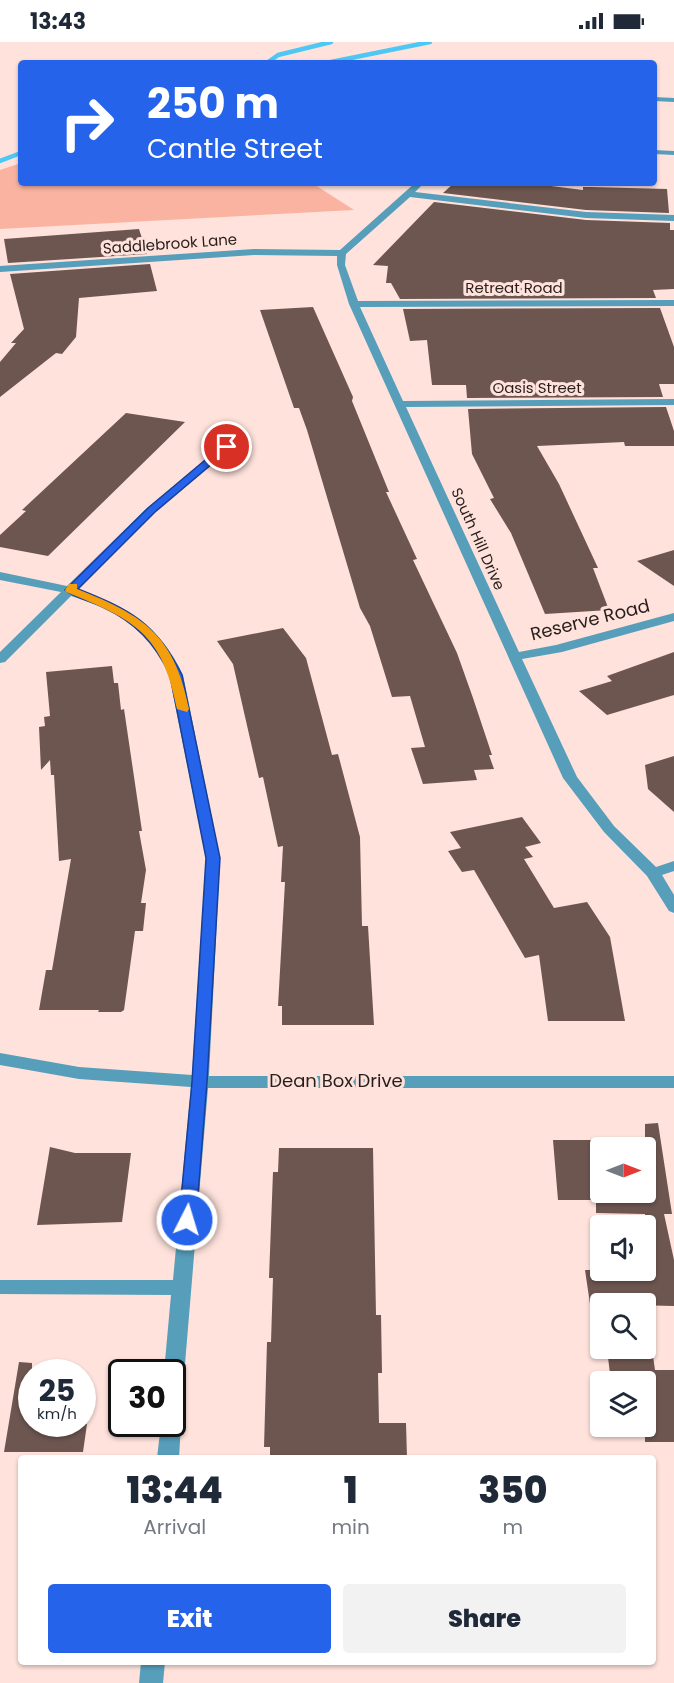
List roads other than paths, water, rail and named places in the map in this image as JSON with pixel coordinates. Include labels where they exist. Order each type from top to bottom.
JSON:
[{"type":"street","points":[[657,99],[674,100]]},
{"type":"street","points":[[657,152],[674,153]]},
{"type":"street","points":[[342,253],[417,186]]},
{"type":"street","points":[[409,194],[574,214],[674,218]]},
{"type":"street","name":"Saddlebrook Lane","points":[[0,269],[254,252],[342,253]]},
{"type":"street","name":"South Hill Drive","points":[[342,253],[341,265],[354,304],[580,794],[609,829],[653,873],[674,908]]},
{"type":"street","name":"Retreat Road","points":[[354,304],[674,303]]},
{"type":"street","name":"Oasis Street","points":[[401,404],[674,402]]},
{"type":"street","points":[[0,659],[151,510],[227,447]]},
{"type":"street","points":[[0,576],[70,590],[108,605],[142,626],[163,648],[176,675],[213,858],[200,1082],[175,1359]]},
{"type":"street","name":"Reserve Road","points":[[515,657],[557,649],[674,617]]},
{"type":"street","points":[[653,873],[674,866]]},
{"type":"street","name":"Dean Box Drive","points":[[0,1059],[80,1073],[200,1082],[674,1082]]},
{"type":"street","points":[[0,1287],[181,1288]]},
{"type":"street","points":[[168,1455],[170,1437]]},
{"type":"street","points":[[151,1683],[153,1665]]},
{"type":"waterway","points":[[271,60],[278,55],[331,42]]},
{"type":"waterway","points":[[341,60],[430,42]]},
{"type":"waterway","points":[[0,161],[18,154]]}]
